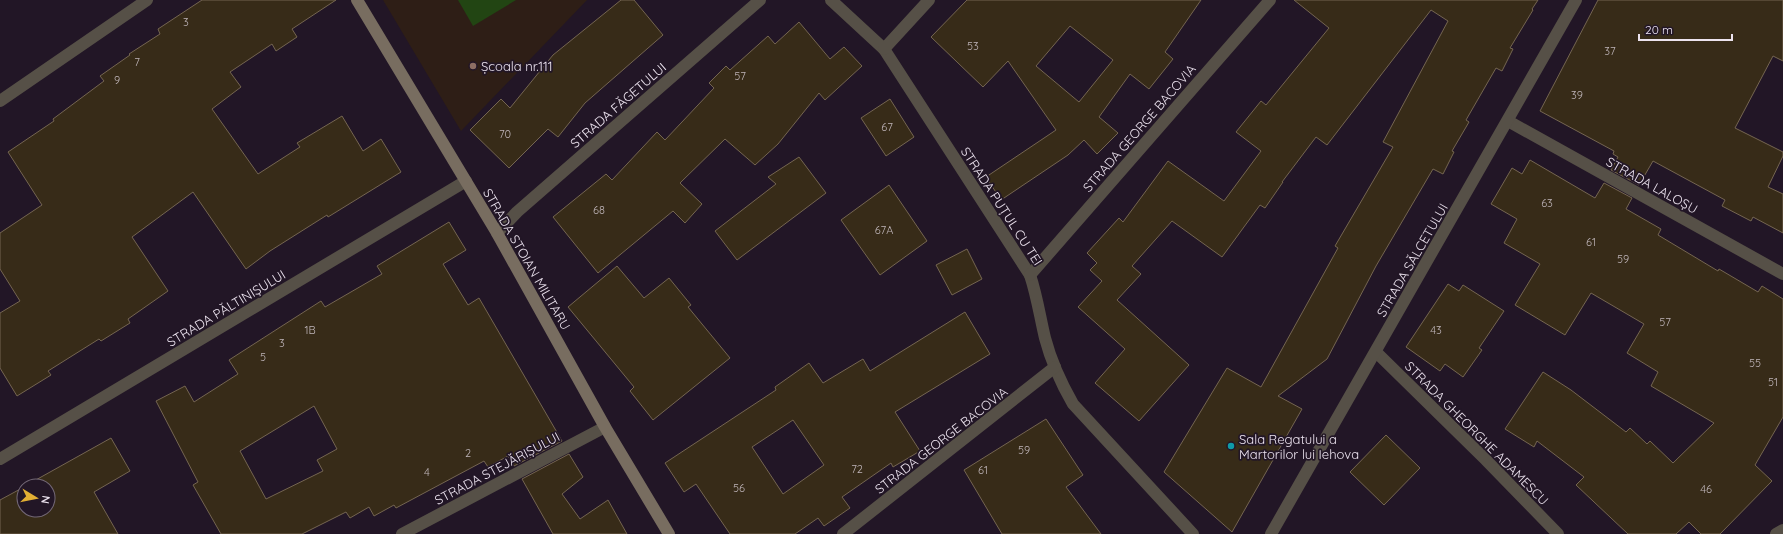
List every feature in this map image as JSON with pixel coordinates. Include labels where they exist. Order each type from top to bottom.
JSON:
[{"type":"street","points":[[0,101],[147,0]]},
{"type":"street","name":"STRADA STOIAN MILITARU","points":[[357,0],[497,233],[605,427],[669,534]]},
{"type":"street","name":"STRADA FĂGETULUI","points":[[497,233],[517,212],[760,0]]},
{"type":"street","points":[[831,0],[884,49],[929,0]]},
{"type":"street","name":"STRADA GEORGE BACOVIA","points":[[1030,275],[1270,0]]},
{"type":"street","name":"STRADA SĂLCETULUI","points":[[1271,534],[1576,0]]},
{"type":"street","name":"STRADA PUȚUL CU TEI","points":[[884,49],[1030,275],[1037,295],[1045,338],[1055,367],[1073,404],[1147,486],[1193,534]]},
{"type":"street","name":"STRADA LALOȘU","points":[[1508,121],[1783,274]]},
{"type":"street","name":"STRADA PĂLTINIȘULUI","points":[[0,459],[466,181]]},
{"type":"street","name":"STRADA GHEORGHE ADAMESCU","points":[[1376,352],[1486,460],[1558,534]]},
{"type":"street","name":"STRADA GEORGE BACOVIA","points":[[843,534],[1055,367]]},
{"type":"street","name":"STRADA STEJĂRIȘULUI","points":[[402,534],[605,427]]},
{"type":"street","points":[[1776,534],[1783,530]]},
{"type":"shaded area","name":"Școala nr.111","points":[[383,0],[587,0],[461,131]]},
{"type":"green space","points":[[458,0],[516,0],[473,26]]},
{"type":"building","points":[[202,0],[336,0],[292,29],[297,37],[276,51],[272,44],[230,72],[241,87],[212,109],[258,174],[300,147],[297,143],[342,116],[363,151],[381,139],[401,172],[328,217],[327,215],[270,251],[246,269],[193,192],[132,237],[168,291],[128,319],[130,323],[101,341],[99,339],[48,371],[51,375],[17,396],[0,368],[0,313],[20,301],[0,269],[0,233],[42,205],[8,152],[54,121],[53,119],[104,81],[100,76],[130,55],[129,54],[160,34],[158,29]]},
{"type":"building","points":[[621,0],[634,0],[663,35],[585,103],[558,137],[548,129],[509,168],[470,130],[501,99],[510,108],[553,55]]},
{"type":"building","points":[[967,0],[1201,0],[1165,52],[1173,59],[1149,89],[1130,74],[1099,117],[1118,133],[1097,154],[1084,140],[1068,155],[1001,200],[986,177],[1056,130],[1008,61],[983,87],[931,37]],"holes":[[[1070,26],[1113,60],[1079,102],[1036,66]]]},
{"type":"building","points":[[1294,0],[1538,0],[1510,48],[1513,49],[1502,71],[1496,68],[1466,120],[1469,122],[1452,151],[1454,152],[1443,174],[1433,169],[1376,266],[1327,359],[1278,396],[1302,409],[1232,532],[1164,472],[1227,368],[1261,387],[1338,248],[1335,246],[1393,147],[1383,142],[1448,21],[1431,10],[1327,145],[1316,137],[1282,182],[1265,208],[1260,205],[1222,257],[1172,221],[1132,266],[1141,274],[1117,300],[1189,365],[1139,421],[1095,383],[1125,349],[1078,307],[1102,281],[1090,270],[1097,263],[1087,253],[1119,218],[1123,222],[1168,161],[1224,201],[1261,151],[1236,132],[1261,101],[1266,105],[1329,28]]},
{"type":"building","points":[[1598,0],[1783,0],[1783,61],[1773,56],[1735,128],[1783,152],[1783,156],[1768,187],[1783,194],[1783,233],[1753,217],[1751,221],[1722,206],[1725,200],[1653,161],[1639,185],[1611,170],[1618,157],[1613,154],[1614,151],[1540,111]]},
{"type":"building","points":[[799,22],[830,59],[844,47],[862,66],[825,100],[819,93],[778,144],[755,165],[725,139],[680,183],[702,204],[685,223],[673,211],[598,273],[553,217],[606,174],[612,180],[657,132],[665,140],[714,88],[709,83],[726,66],[730,70],[768,36],[775,44]]},
{"type":"building","points":[[890,99],[914,137],[886,156],[861,118]]},
{"type":"building","points":[[799,157],[826,193],[737,260],[715,231],[776,184],[768,177]]},
{"type":"building","points":[[1530,160],[1595,198],[1604,183],[1632,198],[1626,209],[1661,229],[1658,235],[1718,271],[1719,269],[1758,292],[1762,286],[1783,299],[1783,417],[1755,465],[1772,481],[1720,534],[1701,534],[1689,522],[1676,534],[1628,534],[1576,485],[1584,477],[1537,441],[1534,447],[1505,429],[1543,372],[1571,390],[1626,432],[1630,428],[1647,444],[1650,441],[1673,463],[1714,423],[1651,386],[1658,372],[1627,353],[1644,324],[1591,293],[1565,335],[1515,305],[1540,264],[1504,243],[1517,219],[1491,204],[1512,168],[1522,174]]},
{"type":"building","points":[[889,185],[927,241],[880,275],[841,220]]},
{"type":"building","points":[[449,222],[466,250],[443,264],[468,305],[479,298],[562,441],[514,466],[508,456],[488,467],[484,461],[396,508],[394,505],[374,516],[369,507],[350,518],[346,512],[302,534],[221,534],[193,485],[198,482],[156,401],[185,386],[194,402],[238,374],[229,360],[321,301],[325,307],[382,274],[377,266]],"holes":[[[314,406],[337,449],[317,460],[323,471],[266,499],[240,451]]]},
{"type":"building","points":[[967,249],[982,279],[952,295],[936,265]]},
{"type":"building","points":[[617,266],[644,298],[669,278],[691,305],[688,307],[730,358],[653,420],[630,391],[634,387],[568,307]]},
{"type":"building","points":[[1448,284],[1459,291],[1463,285],[1504,311],[1479,348],[1482,350],[1463,377],[1445,364],[1440,371],[1406,347]]},
{"type":"building","points":[[965,312],[990,354],[895,412],[920,451],[893,467],[891,463],[842,497],[850,508],[824,526],[818,518],[795,534],[730,534],[696,484],[684,492],[665,463],[776,390],[775,387],[809,363],[823,383],[863,359],[870,371]],"holes":[[[793,420],[824,465],[783,494],[752,447]]]},
{"type":"building","points":[[1046,419],[1083,475],[1066,487],[1101,534],[1002,534],[964,470]]},
{"type":"building","points":[[1386,435],[1420,468],[1384,505],[1350,472]]},
{"type":"building","points":[[111,438],[130,471],[94,492],[118,534],[0,534],[0,500],[16,491],[16,518],[56,518],[56,478],[39,478]]},
{"type":"building","points":[[569,454],[583,477],[562,494],[580,519],[608,500],[627,534],[553,534],[522,479]]},
{"type":"place","name":"Școala nr.111","points":[[473,66]]},
{"type":"place","name":"Sala Regatului a Martorilor lui Iehova","points":[[1231,446]]}]
